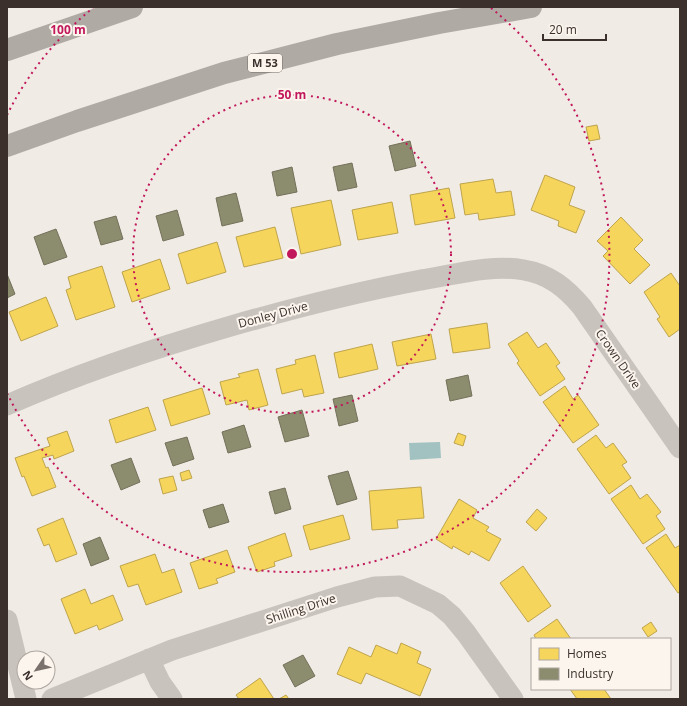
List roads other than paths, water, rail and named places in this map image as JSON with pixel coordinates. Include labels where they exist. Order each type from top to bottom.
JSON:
[{"type":"highway","points":[[7,50],[132,7]]},
{"type":"highway","name":"M 53","points":[[7,146],[77,121],[224,73],[344,43],[439,23],[531,7]]},
{"type":"street","name":"Donley Drive","points":[[7,405],[33,393],[121,360],[189,338],[289,309],[389,286],[496,268],[524,270],[547,277]]},
{"type":"street","name":"Crown Drive","points":[[547,277],[566,290],[582,307],[680,448]]},
{"type":"street","name":"Shilling Drive","points":[[52,699],[149,659],[337,597],[376,587],[400,586],[438,604],[452,616],[466,633],[513,699]]},
{"type":"street","points":[[7,620],[26,699]]},
{"type":"street","points":[[149,659],[160,682],[172,699]]},
{"type":"water","points":[[440,442],[441,458],[410,460],[409,443]]}]
